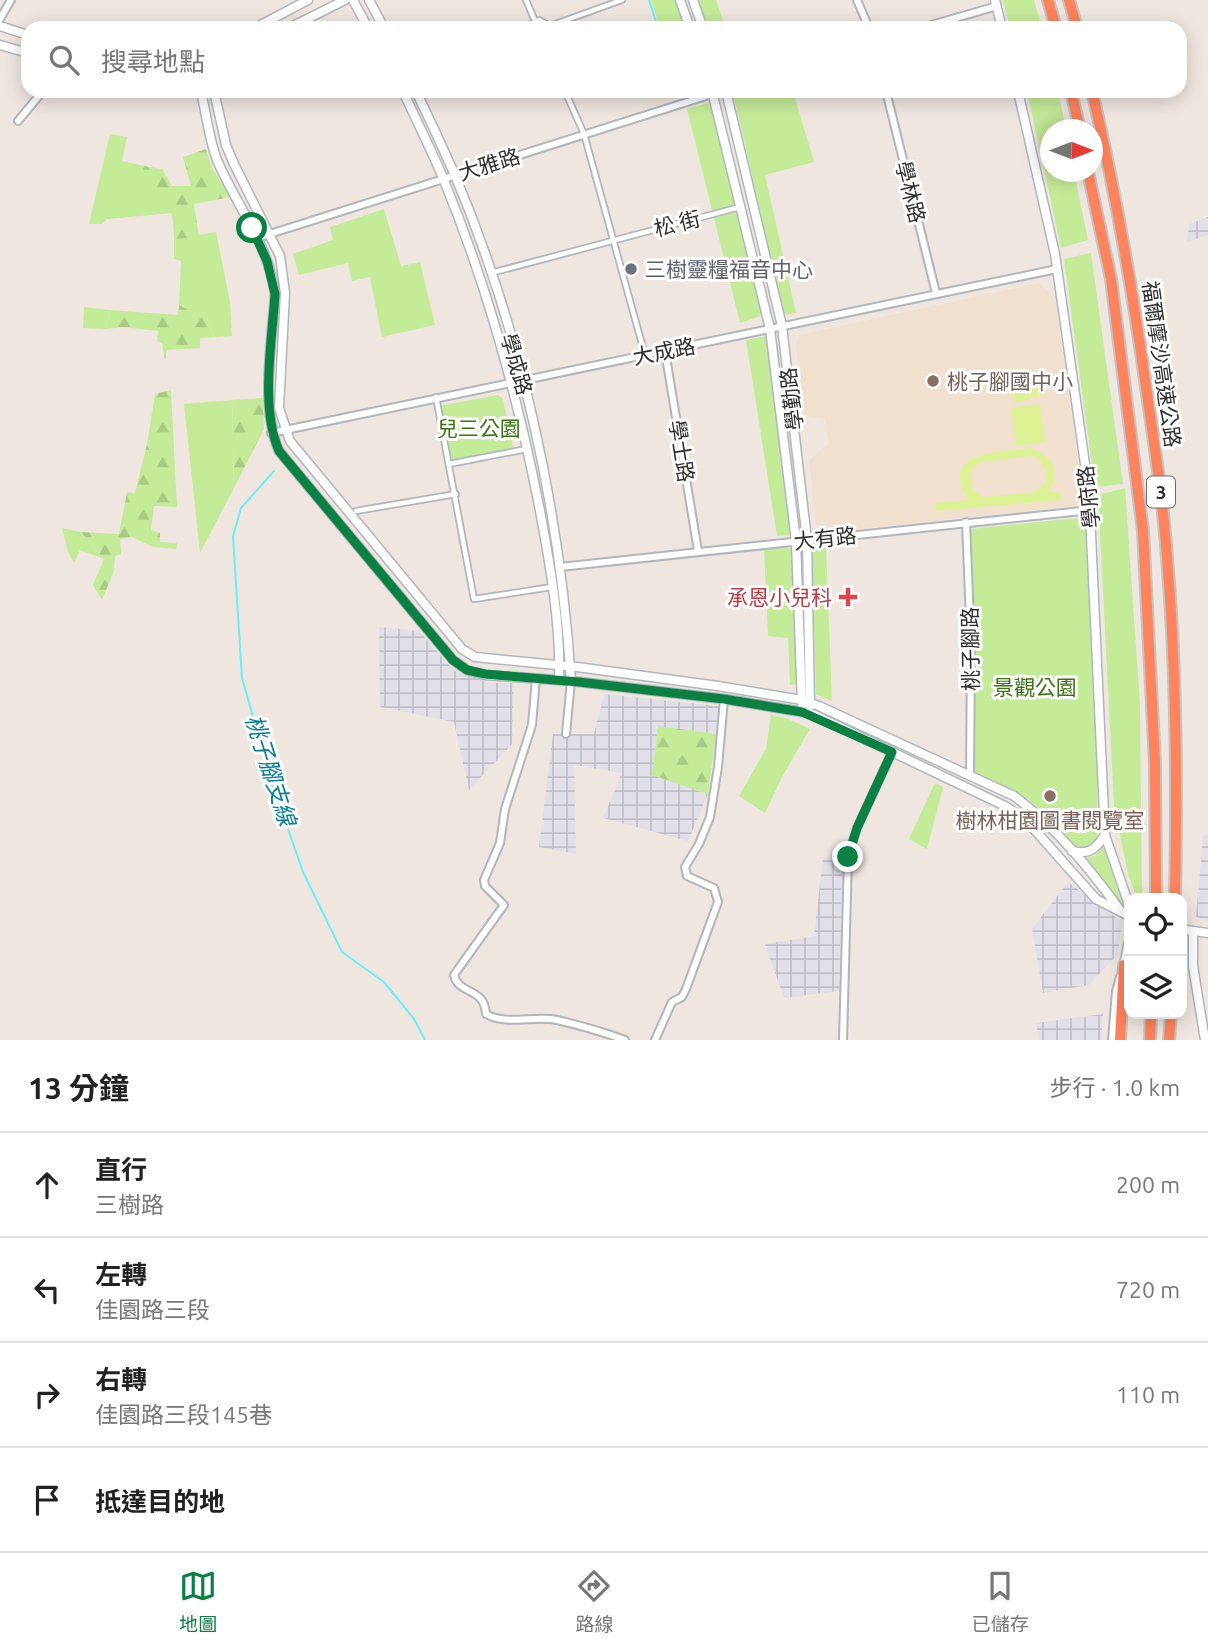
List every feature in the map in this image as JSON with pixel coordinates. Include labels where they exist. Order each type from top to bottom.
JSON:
[{"type":"highway","points":[[1048,0],[1054,21]]},
{"type":"highway","points":[[1069,0],[1074,21]]},
{"type":"highway","points":[[1073,98],[1077,119]]},
{"type":"highway","name":"福爾摩沙高速公路","points":[[1094,98],[1129,267],[1164,516],[1169,573],[1175,752],[1175,893]]},
{"type":"highway","name":"福爾摩沙高速公路","points":[[1090,182],[1111,279],[1143,531],[1155,763],[1156,893]]},
{"type":"highway","points":[[1120,1040],[1124,965]]},
{"type":"highway","points":[[1170,1040],[1171,1019]]},
{"type":"street","points":[[0,19],[11,0]]},
{"type":"street","points":[[268,21],[308,0]]},
{"type":"street","points":[[303,21],[345,0]]},
{"type":"street","points":[[353,0],[364,21]]},
{"type":"street","points":[[369,0],[380,21]]},
{"type":"street","points":[[526,0],[535,21],[543,21]]},
{"type":"street","points":[[566,21],[622,0]]},
{"type":"street","points":[[680,0],[688,21]]},
{"type":"street","points":[[693,0],[700,21]]},
{"type":"street","points":[[857,0],[866,21]]},
{"type":"street","points":[[942,21],[996,3],[1000,21]]},
{"type":"street","points":[[0,26],[21,33]]},
{"type":"street","points":[[0,45],[21,51]]},
{"type":"street","points":[[18,121],[37,98]]},
{"type":"street","points":[[198,98],[208,124]]},
{"type":"street","points":[[202,98],[218,162],[257,238],[270,270],[275,294],[268,407],[271,433],[279,451],[453,660],[467,670],[485,674],[724,699],[806,713],[1005,806],[1025,819],[1097,899],[1124,914]]},
{"type":"street","points":[[215,98],[234,164],[280,256],[284,276],[279,408],[290,441],[462,649],[475,657],[718,686],[806,701],[1014,796],[1041,816],[1124,913]]},
{"type":"street","points":[[218,111],[219,98]]},
{"type":"street","name":"學成路","points":[[406,98],[443,178],[472,257],[511,381],[528,449],[552,587],[559,680]]},
{"type":"street","name":"學成路","points":[[419,98],[455,174],[491,273],[523,379],[560,567],[571,681],[566,734]]},
{"type":"street","points":[[568,98],[584,134],[645,355]]},
{"type":"street","name":"大雅路","points":[[257,238],[700,98]]},
{"type":"street","name":"學勤路","points":[[720,98],[741,206],[770,328],[796,541],[806,701]]},
{"type":"street","name":"學勤路","points":[[721,98],[782,326],[807,540],[806,713]]},
{"type":"street","name":"學林路","points":[[888,98],[936,293]]},
{"type":"street","name":"學府路","points":[[1020,98],[1057,269],[1091,510],[1105,835],[1125,893]]},
{"type":"street","name":"松 街","points":[[491,273],[741,206]]},
{"type":"street","name":"大成路","points":[[271,433],[1057,269]]},
{"type":"street","name":"學士路","points":[[665,351],[698,551]]},
{"type":"street","points":[[436,397],[474,599],[552,587]]},
{"type":"street","points":[[449,464],[528,449]]},
{"type":"street","points":[[356,511],[456,494]]},
{"type":"street","name":"大有路","points":[[560,567],[1091,510]]},
{"type":"street","name":"桃子腳路","points":[[966,523],[971,646],[970,775]]},
{"type":"street","points":[[536,678],[532,724],[505,808],[500,843],[484,880],[485,886],[504,905],[454,975],[458,985],[482,997],[486,1014],[490,1017],[555,1020],[625,1040]]},
{"type":"street","points":[[655,1040],[672,1002],[682,997],[686,989],[718,902],[715,888],[687,876],[685,867],[699,844],[710,817],[724,699]]},
{"type":"street","points":[[843,1040],[848,857],[857,828],[892,752]]},
{"type":"street","points":[[1072,851],[1089,853],[1097,848],[1105,835]]},
{"type":"street","points":[[1205,1040],[1190,930],[1208,933]]},
{"type":"street","points":[[1112,1040],[1116,991],[1124,965]]},
{"type":"shaded area","points":[[1208,217],[1208,235],[1187,242],[1189,224]]},
{"type":"shaded area","name":"桃子腳國中小","points":[[1039,283],[1055,297],[1083,496],[1075,506],[826,532],[816,525],[809,460],[829,444],[825,419],[804,415],[796,346],[799,335]]},
{"type":"shaded area","points":[[379,627],[419,631],[454,671],[491,683],[514,683],[512,744],[469,790],[454,722],[380,707]]},
{"type":"shaded area","points":[[604,694],[719,706],[716,734],[659,727],[652,775],[708,794],[688,841],[603,818],[622,773],[574,765],[576,854],[539,847],[553,734],[594,734]]},
{"type":"shaded area","points":[[1208,835],[1208,920],[1196,917],[1203,836]]},
{"type":"shaded area","points":[[823,857],[842,860],[839,991],[784,998],[765,944],[814,936]]},
{"type":"shaded area","points":[[1068,882],[1122,922],[1118,954],[1089,985],[1043,993],[1032,929]]},
{"type":"shaded area","points":[[1103,1014],[1101,1040],[1039,1040],[1036,1023]]},
{"type":"green space","points":[[651,0],[676,0],[684,21],[658,21]]},
{"type":"green space","points":[[698,0],[716,0],[724,21],[706,21]]},
{"type":"green space","points":[[1003,0],[1034,0],[1040,21],[1008,21]]},
{"type":"green space","points":[[734,98],[795,98],[814,162],[765,175],[796,313],[784,315]]},
{"type":"green space","points":[[1029,98],[1059,98],[1064,119],[1040,119],[1040,151]]},
{"type":"green space","points":[[712,102],[761,316],[740,323],[687,109]]},
{"type":"green space","points":[[110,134],[127,137],[122,161],[144,166],[137,192],[162,198],[173,213],[107,219],[102,224],[89,224]]},
{"type":"green space","points":[[206,149],[213,170],[231,197],[194,204],[199,237],[174,239],[173,218],[168,206],[157,198],[136,192],[144,166],[162,169],[172,186],[191,186],[183,157]]},
{"type":"green space","points":[[1047,182],[1076,182],[1088,240],[1061,248]]},
{"type":"green space","points":[[384,209],[401,266],[420,262],[435,325],[382,337],[370,277],[352,281],[348,263],[299,275],[293,254],[333,240],[330,227]]},
{"type":"green space","points":[[216,232],[230,302],[232,336],[214,337],[207,319],[179,305],[181,261],[174,259],[174,239]]},
{"type":"green space","points":[[1091,253],[1123,484],[1095,487],[1064,259]]},
{"type":"green space","points":[[179,305],[207,319],[214,337],[200,338],[200,348],[167,350],[165,360],[162,343],[157,341],[158,331],[124,327],[106,329],[110,310],[178,315]]},
{"type":"green space","points":[[84,307],[110,310],[106,329],[83,328]]},
{"type":"green space","points":[[767,336],[791,535],[777,536],[746,340]]},
{"type":"green space","points":[[1039,371],[1044,394],[1015,403],[1005,379]]},
{"type":"green space","points":[[171,390],[177,507],[154,506],[151,530],[160,533],[160,542],[177,543],[176,549],[153,547],[132,537],[120,539],[121,554],[115,556],[114,571],[102,600],[93,585],[104,559],[81,532],[119,534],[127,492],[135,493],[155,394]]},
{"type":"green space","name":"兒三公園","points":[[498,395],[503,399],[514,451],[449,464],[438,406]]},
{"type":"green space","points":[[263,398],[264,429],[234,488],[232,400]]},
{"type":"green space","points":[[232,400],[234,488],[200,553],[184,404]]},
{"type":"green space","points":[[1040,404],[1045,442],[1016,446],[1011,408]]},
{"type":"green space","points":[[1031,448],[1050,460],[1055,471],[1048,492],[1060,492],[1061,500],[936,511],[935,503],[969,500],[961,484],[960,472],[966,463],[989,453]],"holes":[[[1033,456],[1039,459],[1047,473],[1045,483],[1037,492],[982,497],[972,488],[970,474],[973,466],[983,462]]]},
{"type":"green space","points":[[1125,488],[1140,704],[1142,893],[1135,893],[1128,874],[1114,805],[1098,495]]},
{"type":"green space","name":"景觀公園","points":[[1087,517],[1097,701],[1097,836],[1094,844],[1082,849],[1076,847],[1031,801],[975,772],[970,529]]},
{"type":"green space","points":[[62,528],[81,532],[104,559],[80,550],[74,563],[68,552]]},
{"type":"green space","points":[[814,547],[826,547],[832,701],[816,694]]},
{"type":"green space","points":[[792,548],[797,684],[790,685],[788,638],[768,636],[764,549]]},
{"type":"green space","points":[[771,715],[810,729],[765,813],[739,796],[766,749]]},
{"type":"green space","points":[[658,726],[716,734],[708,794],[652,775]]},
{"type":"green space","points":[[935,783],[943,787],[927,849],[909,839]]},
{"type":"green space","points":[[1103,846],[1122,903],[1104,890],[1085,858],[1095,856]]},
{"type":"waterway","points":[[649,0],[656,21]]},
{"type":"waterway","name":"桃子腳支線","points":[[274,471],[241,508],[233,536],[242,678],[272,783],[303,872],[342,952],[384,982],[414,1019],[425,1040]]},
{"type":"place","name":"三樹靈糧福音中心","points":[[631,269]]},
{"type":"place","name":"桃子腳國中小","points":[[933,381]]},
{"type":"place","name":"承恩小兒科","points":[[848,597]]},
{"type":"place","name":"樹林柑園圖書閱覽室","points":[[1050,796]]},
{"type":"route","points":[[252,228],[273,278],[275,294],[268,407],[271,433],[279,451],[453,660],[467,670],[485,674],[724,699],[802,712],[892,752],[857,828],[848,857]]}]
